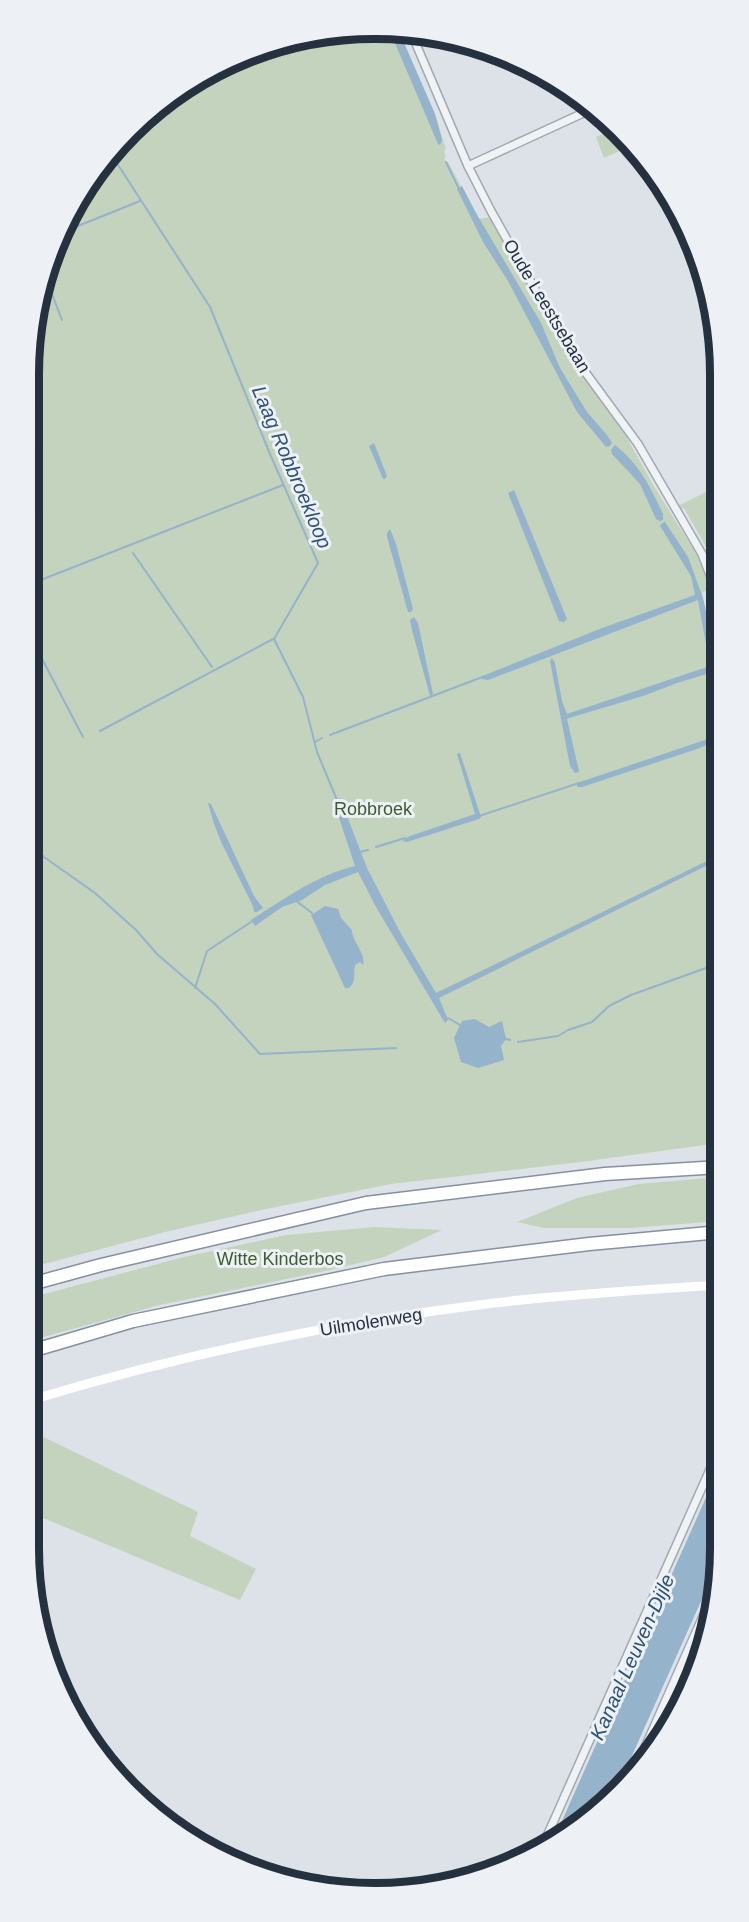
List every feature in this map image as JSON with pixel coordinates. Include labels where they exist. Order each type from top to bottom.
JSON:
[{"type":"highway","points":[[39,1282],[101,1265],[366,1203],[605,1174],[710,1168]]},
{"type":"highway","points":[[39,1349],[132,1321],[384,1269],[589,1244],[710,1233]]},
{"type":"main road","name":"Uilmolenweg","points":[[39,1398],[240,1346],[349,1324],[493,1303],[600,1292],[710,1286]]},
{"type":"street","name":"Oude Leestsebaan","points":[[415,42],[468,166],[560,335],[633,437],[698,546],[710,572]]},
{"type":"street","points":[[468,166],[584,112]]},
{"type":"street","points":[[548,1834],[710,1469]]},
{"type":"street","points":[[647,1744],[704,1615]]},
{"type":"green space","name":"Robbroek","points":[[353,40],[403,41],[435,114],[446,149],[444,158],[446,162],[479,219],[491,217],[588,384],[622,429],[655,488],[697,555],[710,588],[702,593],[710,635],[710,1144],[391,1184],[165,1232],[39,1265],[39,374],[45,309],[65,246],[84,207],[122,153],[170,108],[226,74],[288,50]]},
{"type":"green space","points":[[607,132],[623,149],[604,158],[596,137]]},
{"type":"green space","points":[[710,490],[710,554],[684,508],[680,510],[678,506]]},
{"type":"green space","points":[[710,1178],[710,1222],[630,1228],[544,1228],[517,1222],[577,1198],[638,1184]]},
{"type":"green space","name":"Witte Kinderbos","points":[[374,1227],[442,1230],[384,1257],[160,1305],[39,1338],[39,1295],[184,1257],[286,1235]]},
{"type":"green space","points":[[39,1435],[198,1512],[190,1536],[256,1569],[240,1600],[39,1516]]},
{"type":"water","points":[[394,40],[403,41],[435,114],[442,140],[440,145]]},
{"type":"water","points":[[462,186],[541,323],[560,368],[587,412],[607,435],[612,443],[610,446],[606,447],[577,412],[508,281],[483,242],[457,189]]},
{"type":"water","points":[[374,443],[387,476],[385,479],[369,446]]},
{"type":"water","points":[[615,445],[631,459],[643,476],[663,514],[663,520],[656,519],[640,484],[612,454],[611,450]]},
{"type":"water","points":[[514,490],[567,619],[564,622],[559,621],[508,493]]},
{"type":"water","points":[[665,522],[688,557],[703,598],[709,625],[710,666],[698,600],[488,680],[481,679],[485,675],[602,628],[695,595],[691,576],[660,526]]},
{"type":"water","points":[[390,529],[413,609],[411,612],[408,612],[387,537]]},
{"type":"water","points":[[414,617],[418,623],[433,694],[430,696],[412,630],[410,620]]},
{"type":"water","points":[[552,658],[567,714],[710,666],[710,673],[567,719],[579,772],[575,773],[570,766],[550,661]]},
{"type":"water","points":[[710,738],[710,743],[697,749],[582,787],[577,787],[577,783]]},
{"type":"water","points":[[460,753],[481,817],[407,842],[402,841],[410,836],[475,814],[457,754]]},
{"type":"water","points":[[340,798],[367,868],[400,932],[436,993],[710,859],[710,864],[439,998],[448,1020],[445,1023],[376,907],[358,872],[325,885],[302,900],[282,907],[255,926],[251,920],[288,896],[327,875],[355,866],[334,803]]},
{"type":"water","points":[[208,803],[211,804],[254,896],[263,908],[257,912],[254,912],[222,844]]},
{"type":"water","points":[[325,906],[338,909],[341,918],[352,930],[363,956],[363,965],[360,962],[355,965],[354,980],[349,988],[345,988],[311,915]]},
{"type":"water","points":[[475,1019],[489,1027],[502,1021],[506,1039],[501,1046],[504,1060],[478,1068],[461,1062],[454,1038],[462,1021]]},
{"type":"water","points":[[710,1488],[707,1587],[625,1771],[596,1800],[559,1827]]},
{"type":"waterway","name":"Laag Robbroekloop","points":[[115,161],[210,307],[270,454],[318,563],[274,639],[303,697],[317,752],[337,800]]},
{"type":"waterway","name":"Laag Robbroekloop","points":[[446,162],[460,191]]},
{"type":"waterway","points":[[73,228],[140,201]]},
{"type":"waterway","points":[[50,289],[62,320]]},
{"type":"waterway","points":[[39,581],[283,485]]},
{"type":"waterway","points":[[133,553],[212,667]]},
{"type":"waterway","points":[[100,731],[273,639]]},
{"type":"waterway","points":[[39,653],[83,737]]},
{"type":"waterway","points":[[330,735],[485,676]]},
{"type":"waterway","points":[[315,742],[322,738]]},
{"type":"waterway","points":[[479,816],[579,783]]},
{"type":"waterway","points":[[376,847],[405,838]]},
{"type":"waterway","points":[[39,850],[44,857],[95,893],[136,930],[157,954],[215,1004],[260,1054],[396,1048]]},
{"type":"waterway","points":[[360,852],[368,850]]},
{"type":"waterway","points":[[295,900],[312,913]]},
{"type":"waterway","points":[[195,988],[207,951],[254,920]]},
{"type":"waterway","points":[[518,1042],[558,1036],[592,1022],[609,1006],[631,995],[706,968],[710,960]]},
{"type":"waterway","points":[[448,1018],[460,1025]]},
{"type":"waterway","points":[[506,1039],[510,1040]]},
{"type":"water label","name":"Kanaal Leuven-Dijle","points":[[632,1657]]}]
